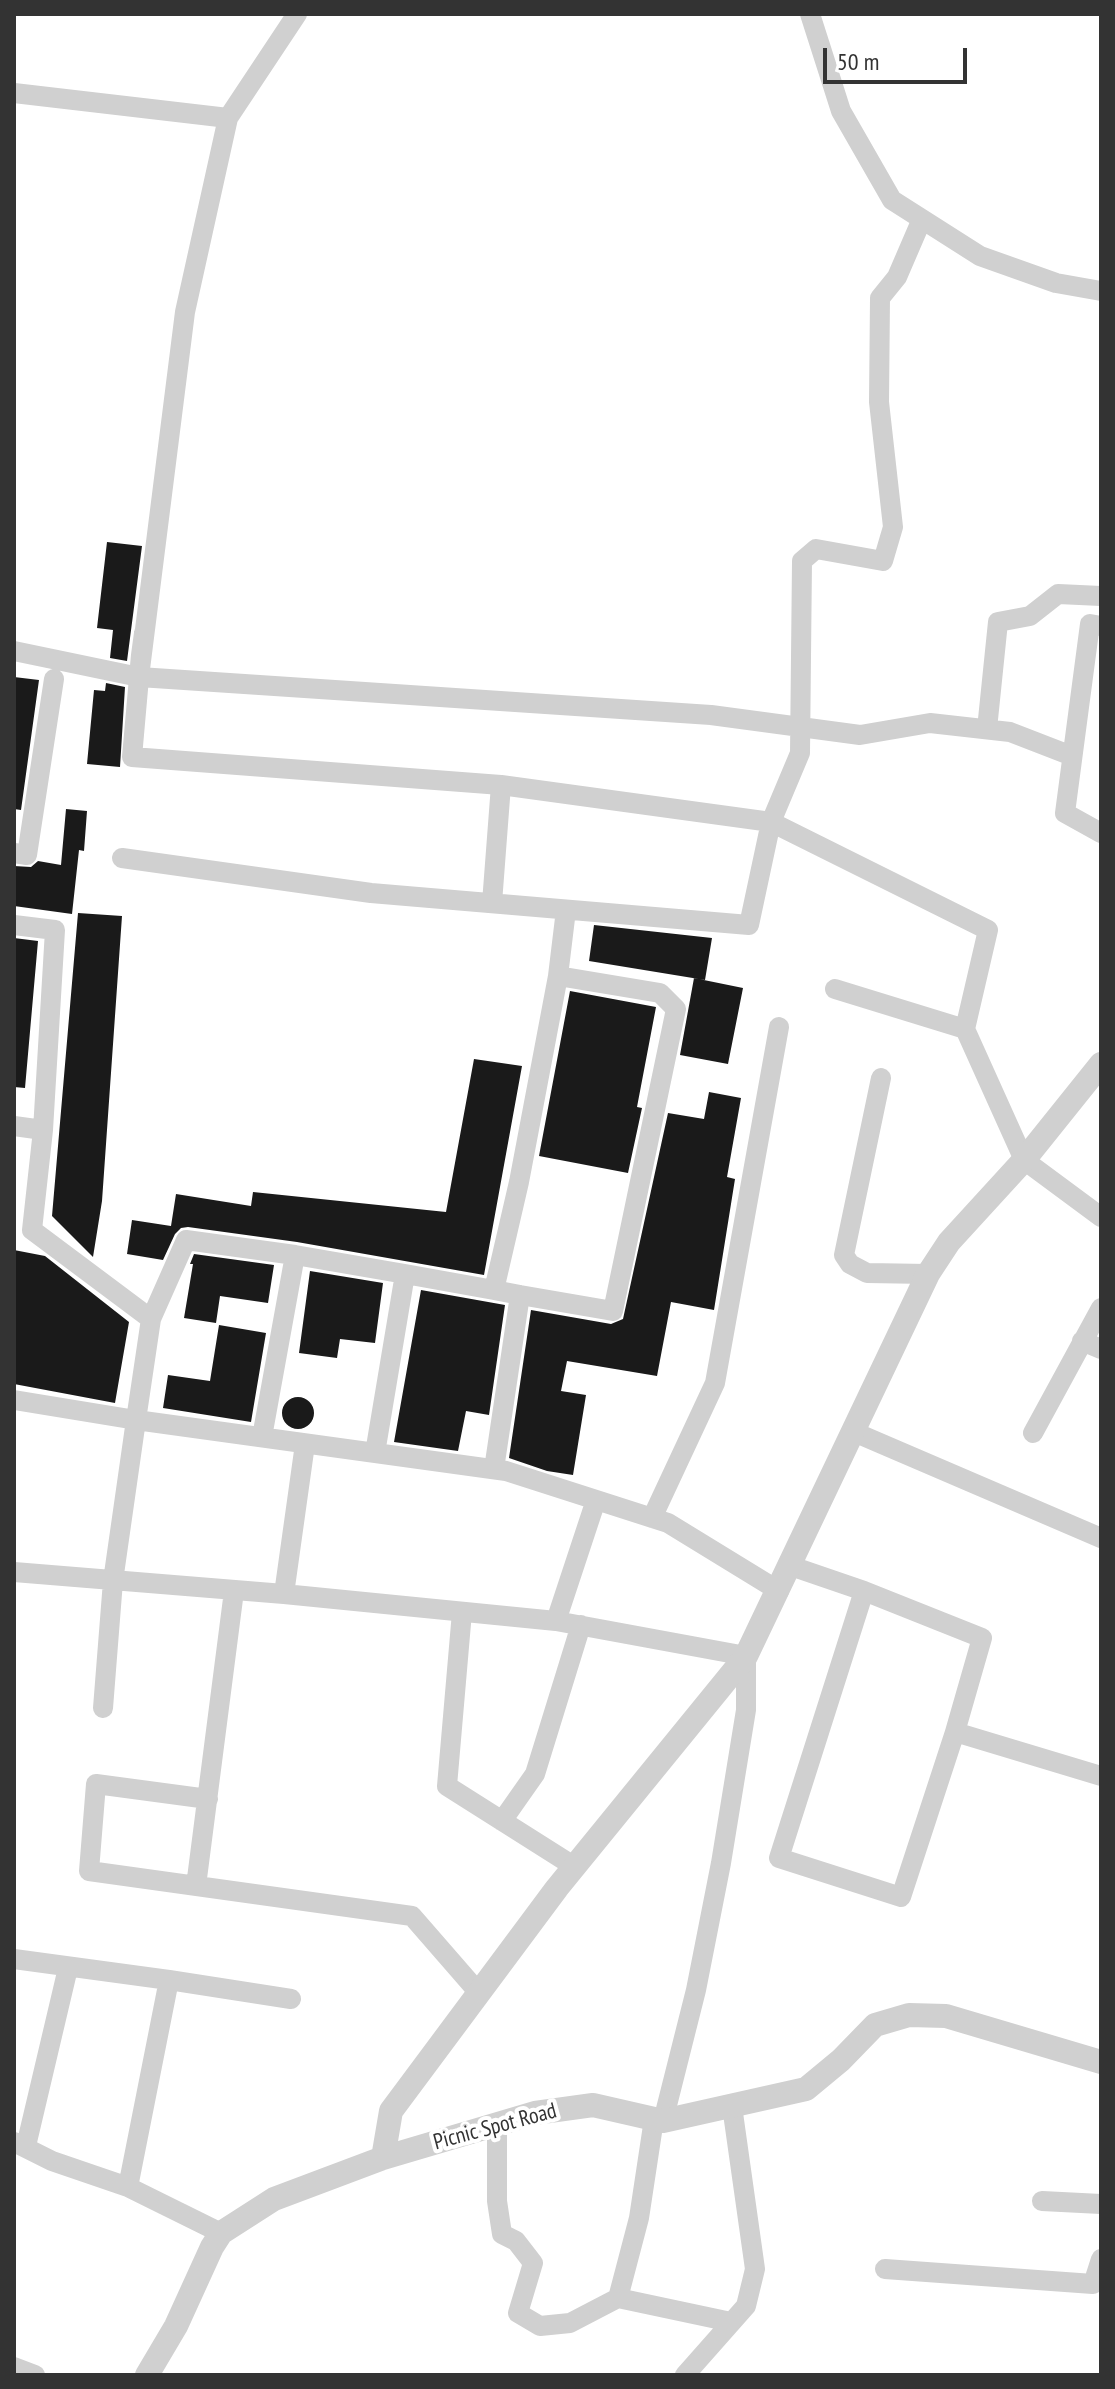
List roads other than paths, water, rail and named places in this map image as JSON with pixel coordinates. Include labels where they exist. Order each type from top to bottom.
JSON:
[{"type":"street","points":[[297,14],[228,118],[185,312],[139,677],[132,757],[501,785],[771,822],[988,930],[965,1029],[1024,1160],[1101,1217]]},
{"type":"street","points":[[810,14],[841,111],[892,200],[980,256],[1056,283],[1101,291]]},
{"type":"street","points":[[14,93],[228,118]]},
{"type":"street","points":[[122,858],[371,893],[749,925],[771,822],[800,753],[802,561],[816,549],[883,561],[893,527],[879,402],[880,298],[897,277],[922,219]]},
{"type":"street","points":[[987,729],[998,622],[1030,616],[1058,594],[1101,596]]},
{"type":"street","points":[[1101,626],[1090,624],[1065,813],[1101,833]]},
{"type":"street","points":[[14,651],[139,677],[711,715],[860,735],[930,723],[1010,732],[1072,756]]},
{"type":"street","points":[[14,853],[27,855],[54,679]]},
{"type":"street","points":[[492,903],[501,785]]},
{"type":"street","points":[[494,1290],[519,1182],[558,976],[566,910]]},
{"type":"street","points":[[14,925],[55,930],[43,1130],[23,1229],[151,1319]]},
{"type":"street","points":[[103,1708],[113,1581],[151,1319],[186,1240],[295,1255],[613,1311],[676,1009],[660,993],[558,976]]},
{"type":"street","points":[[835,989],[965,1029]]},
{"type":"street","points":[[652,1518],[715,1383],[779,1027]]},
{"type":"street","points":[[383,2158],[391,2111],[557,1888],[746,1656],[928,1274],[949,1242],[1024,1160],[1101,1064]]},
{"type":"street","points":[[881,1078],[844,1255],[850,1264],[867,1273],[928,1274]]},
{"type":"street","points":[[14,1126],[43,1130]]},
{"type":"street","points":[[262,1437],[295,1255]]},
{"type":"street","points":[[375,1453],[405,1274]]},
{"type":"street","points":[[494,1469],[520,1295]]},
{"type":"street","points":[[1033,1433],[1101,1308]]},
{"type":"street","points":[[1082,1341],[1101,1349]]},
{"type":"street","points":[[14,1400],[136,1420],[494,1469],[668,1523],[779,1591]]},
{"type":"street","points":[[854,1432],[1101,1538]]},
{"type":"street","points":[[284,1594],[305,1444]]},
{"type":"street","points":[[556,1621],[596,1500]]},
{"type":"street","points":[[791,1566],[864,1591],[982,1638],[901,1897],[779,1858],[864,1591]]},
{"type":"street","points":[[14,1575],[284,1594],[556,1621],[746,1656]]},
{"type":"street","points":[[196,1886],[234,1591]]},
{"type":"street","points":[[462,1612],[447,1786],[575,1867]]},
{"type":"street","points":[[502,1821],[535,1774],[581,1625]]},
{"type":"street","points":[[618,2298],[639,2218],[659,2120],[696,1990],[746,1710],[746,1656]]},
{"type":"street","points":[[955,1732],[1101,1776]]},
{"type":"street","points":[[208,1799],[96,1784],[89,1871],[412,1916],[479,1993]]},
{"type":"street","points":[[14,1959],[291,1999]]},
{"type":"street","points":[[68,1968],[20,2144],[52,2161],[128,2187],[221,2233]]},
{"type":"street","points":[[128,2187],[169,1980]]},
{"type":"street","name":"Picnic Spot Road","points":[[147,2375],[176,2326],[221,2233],[274,2199],[383,2158],[535,2113],[593,2105],[659,2120],[806,2089],[841,2060],[875,2025],[909,2015],[946,2016],[1101,2062]]},
{"type":"street","points":[[685,2375],[746,2306],[755,2269],[732,2106]]},
{"type":"street","points":[[497,2124],[497,2201],[502,2234],[516,2241],[533,2263],[518,2313],[540,2326],[570,2323],[618,2298],[731,2322]]},
{"type":"street","points":[[1042,2201],[1101,2204]]},
{"type":"street","points":[[885,2269],[1093,2284],[1101,2259]]},
{"type":"street","points":[[14,2367],[35,2375]]}]
